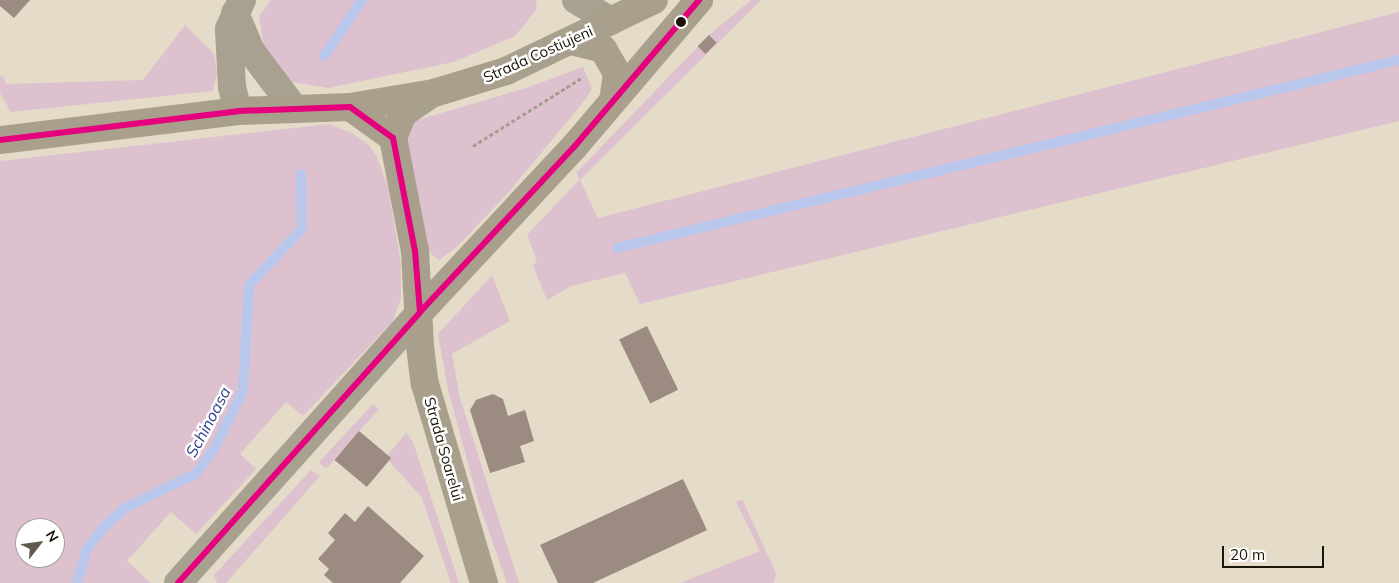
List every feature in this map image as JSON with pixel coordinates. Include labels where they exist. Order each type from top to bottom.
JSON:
[{"type":"street","points":[[576,0],[611,21]]},
{"type":"street","name":"Strada Costiujeni","points":[[0,140],[238,111],[350,107],[434,93],[506,71],[654,0]]},
{"type":"street","points":[[178,583],[420,312],[613,101],[699,0]]},
{"type":"street","points":[[239,6],[251,51],[294,108]]},
{"type":"street","points":[[238,111],[232,87],[229,29],[239,6]]},
{"type":"street","points":[[572,41],[603,49],[617,73],[613,101]]},
{"type":"street","points":[[350,107],[393,138],[403,113],[434,93]]},
{"type":"street","name":"Strada Soarelui","points":[[393,138],[415,251],[420,312],[420,346],[425,384],[484,583]]},
{"type":"street","points":[[415,251],[433,264],[452,263],[478,249]]},
{"type":"path","points":[[473,146],[592,71],[613,101]]},
{"type":"shaded area","points":[[271,0],[536,0],[537,9],[515,36],[454,62],[328,88],[292,82],[265,54],[259,17]]},
{"type":"shaded area","points":[[751,0],[761,0],[580,180],[598,218],[1399,12],[1399,121],[640,304],[625,273],[571,286],[547,300],[533,266],[537,261],[527,235],[579,180],[577,172],[709,35]]},
{"type":"shaded area","points":[[185,25],[214,54],[217,73],[213,91],[11,112],[0,93],[0,76],[4,77],[6,84],[143,80]]},
{"type":"shaded area","points":[[583,67],[592,88],[586,99],[507,194],[458,246],[439,260],[430,253],[405,131],[411,122],[526,88]]},
{"type":"shaded area","points":[[329,124],[352,133],[369,145],[377,157],[388,187],[401,263],[401,298],[393,321],[303,416],[286,402],[240,454],[256,469],[196,534],[171,512],[127,561],[151,583],[0,583],[0,161]]},
{"type":"shaded area","points":[[492,275],[510,321],[452,354],[460,398],[519,583],[507,583],[479,504],[448,390],[438,334]]},
{"type":"shaded area","points":[[373,404],[379,409],[326,469],[319,462]]},
{"type":"shaded area","points":[[406,433],[413,442],[459,583],[451,583],[422,498],[389,461],[387,456]]},
{"type":"shaded area","points":[[311,470],[320,476],[226,583],[217,583],[214,575]]},
{"type":"shaded area","points":[[742,499],[776,573],[774,583],[680,583],[760,551],[736,502]]},
{"type":"building","points":[[0,0],[30,0],[14,18],[0,6]]},
{"type":"building","points":[[709,35],[717,43],[705,54],[698,46]]},
{"type":"building","points":[[647,326],[678,390],[650,403],[619,340]]},
{"type":"building","points":[[493,394],[503,399],[508,416],[525,410],[534,441],[520,446],[525,462],[490,473],[470,410],[476,400]]},
{"type":"building","points":[[359,431],[391,458],[367,487],[335,460]]},
{"type":"building","points":[[683,479],[707,530],[593,583],[558,583],[540,545]]},
{"type":"building","points":[[368,506],[424,556],[400,583],[333,583],[324,575],[329,569],[318,559],[335,540],[328,533],[345,513],[355,522]]},
{"type":"waterway","name":"Schinoasa","points":[[324,56],[362,0]]},
{"type":"waterway","points":[[617,248],[1399,60]]},
{"type":"waterway","name":"Schinoasa","points":[[77,583],[87,549],[105,526],[125,508],[197,473],[214,449],[243,391],[249,285],[302,229],[301,174]]},
{"type":"transit line","points":[[178,583],[420,312],[574,147],[699,0]]},
{"type":"transit line","points":[[350,107],[393,138],[415,251],[420,312]]},
{"type":"transit line","points":[[0,140],[238,111],[350,107]]}]
